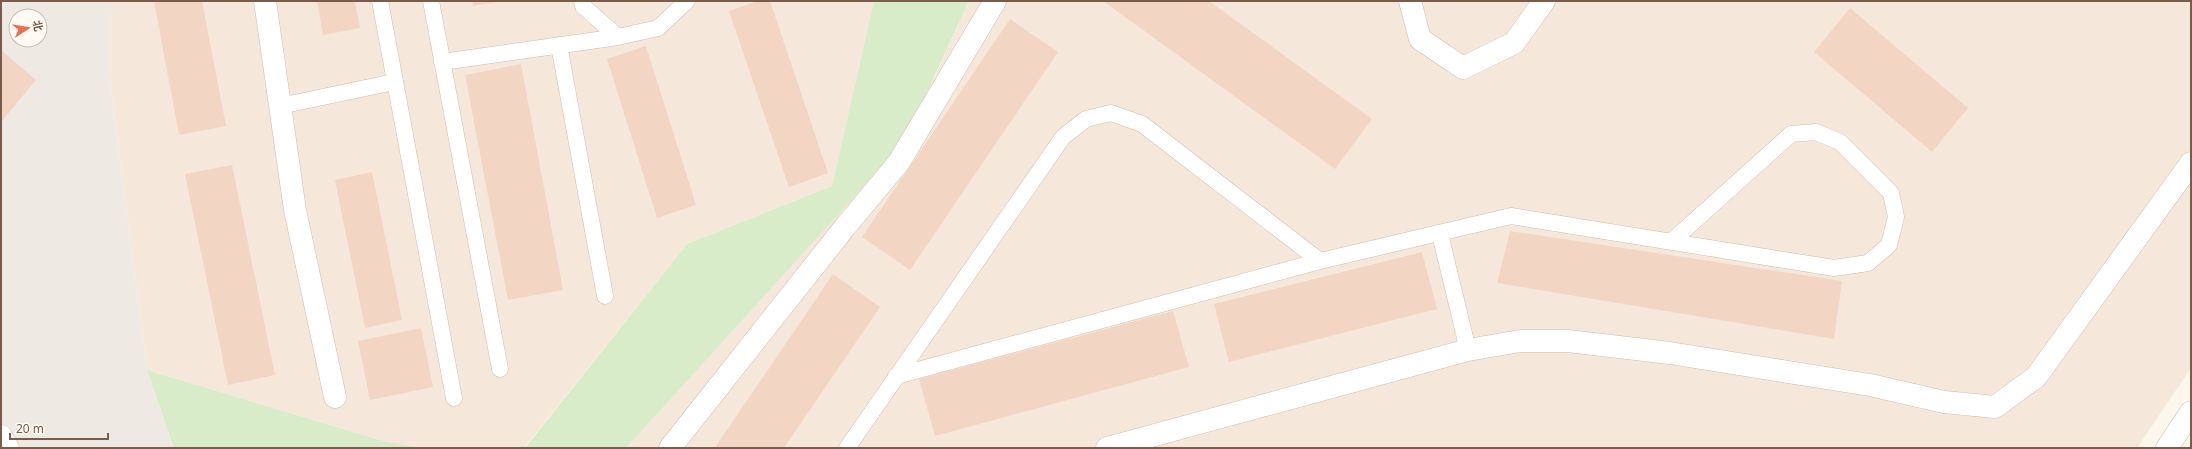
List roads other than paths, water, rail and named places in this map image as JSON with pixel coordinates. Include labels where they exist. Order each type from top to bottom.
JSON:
[{"type":"street","points":[[265,1],[295,210],[335,397]]},
{"type":"street","points":[[670,448],[845,227],[899,162],[995,1]]},
{"type":"street","points":[[1410,1],[1420,39],[1463,68],[1514,43],[1544,1]]},
{"type":"street","points":[[1107,448],[1468,350],[1520,341],[1568,340],[1670,353],[1870,385],[1944,402],[1995,407],[2036,377],[2191,163]]},
{"type":"street","points":[[2167,448],[2191,412]]},
{"type":"street","points":[[1,436],[8,448]]},
{"type":"lane","points":[[380,1],[454,398]]},
{"type":"lane","points":[[431,1],[500,369]]},
{"type":"lane","points":[[582,1],[583,6],[618,36]]},
{"type":"lane","points":[[442,62],[618,36],[658,28],[686,1]]},
{"type":"lane","points":[[559,45],[605,296]]},
{"type":"lane","points":[[280,106],[394,82]]},
{"type":"lane","points":[[847,448],[1063,136],[1086,119],[1111,113],[1142,124],[1320,261]]},
{"type":"lane","points":[[896,376],[1320,261],[1440,234],[1511,216],[1834,268],[1868,263],[1889,245],[1896,217],[1891,193],[1840,142],[1816,132],[1791,134],[1672,241]]},
{"type":"lane","points":[[1440,234],[1468,350]]}]
